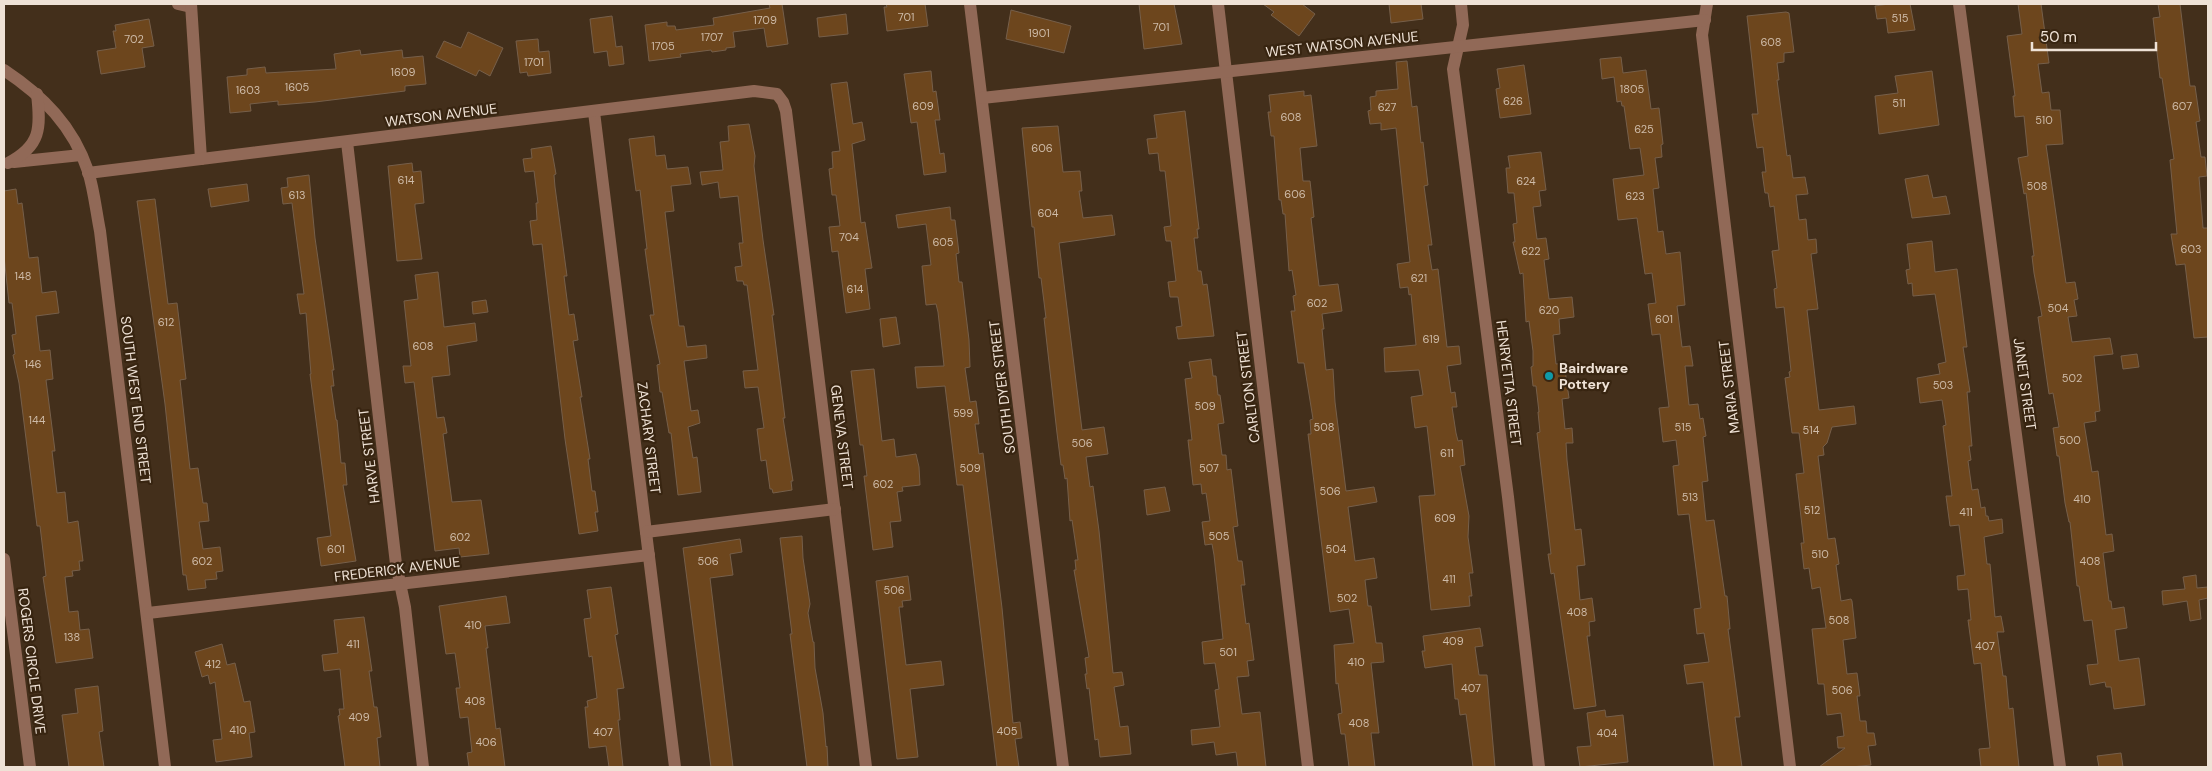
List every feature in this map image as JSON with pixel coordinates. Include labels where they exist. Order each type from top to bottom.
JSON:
[{"type":"street","points":[[178,4],[191,6],[201,159]]},
{"type":"street","name":"SOUTH DYER STREET","points":[[970,4],[1062,767]]},
{"type":"street","name":"CARLTON STREET","points":[[1218,4],[1308,767]]},
{"type":"street","name":"HENRYETTA STREET","points":[[1461,4],[1463,25],[1453,69],[1508,497],[1539,767]]},
{"type":"street","name":"MARIA STREET","points":[[1707,4],[1706,20],[1702,35],[1790,767]]},
{"type":"street","name":"JANET STREET","points":[[1959,4],[2060,767]]},
{"type":"street","name":"WEST WATSON AVENUE","points":[[982,98],[1706,20]]},
{"type":"street","name":"SOUTH WEST END STREET","points":[[4,70],[36,94],[65,124],[82,155],[88,172],[100,231],[166,767]]},
{"type":"street","name":"WATSON AVENUE","points":[[88,172],[594,112],[754,91],[777,94],[783,102],[786,111]]},
{"type":"street","points":[[6,163],[23,154],[34,143],[39,122],[36,94]]},
{"type":"street","name":"GENEVA STREET","points":[[786,111],[866,767]]},
{"type":"street","name":"ZACHARY STREET","points":[[594,112],[675,767]]},
{"type":"street","name":"HARVE STREET","points":[[347,142],[396,564],[405,607],[423,767]]},
{"type":"street","points":[[6,163],[82,155]]},
{"type":"street","points":[[646,532],[835,509]]},
{"type":"street","name":"FREDERICK AVENUE","points":[[148,613],[649,555]]},
{"type":"street","name":"ROGERS CIRCLE DRIVE","points":[[4,559],[30,767]]},
{"type":"building","points":[[769,4],[782,4],[788,44],[767,47],[764,28],[733,32],[735,47],[726,48],[726,50],[680,54],[681,57],[649,61],[645,25],[667,22],[667,26],[675,26],[676,30],[714,25],[713,18],[770,8]]},
{"type":"building","points":[[886,4],[925,4],[928,26],[887,31],[884,7],[887,7]]},
{"type":"building","points":[[1139,4],[1174,4],[1182,44],[1144,49]]},
{"type":"building","points":[[1263,4],[1302,4],[1315,14],[1299,36],[1271,15],[1274,12]]},
{"type":"building","points":[[1389,4],[1421,4],[1423,19],[1391,23]]},
{"type":"building","points":[[1910,4],[1915,30],[1888,33],[1886,18],[1877,19],[1875,6]]},
{"type":"building","points":[[2018,4],[2041,4],[2049,63],[2038,64],[2042,93],[2049,92],[2051,110],[2060,110],[2063,144],[2046,145],[2066,283],[2075,282],[2078,299],[2074,300],[2077,316],[2068,317],[2072,342],[2110,338],[2113,354],[2094,356],[2100,411],[2095,412],[2096,421],[2084,423],[2092,472],[2098,471],[2106,535],[2112,534],[2114,551],[2103,553],[2109,601],[2111,601],[2112,609],[2124,607],[2127,628],[2115,630],[2119,661],[2139,658],[2145,705],[2114,709],[2111,687],[2106,687],[2105,682],[2090,685],[2087,665],[2098,664],[2092,620],[2084,621],[2079,586],[2077,586],[2070,522],[2065,503],[2059,456],[2057,456],[2053,428],[2059,427],[2053,393],[2049,394],[2038,317],[2042,316],[2034,273],[2032,256],[2034,256],[2026,193],[2024,194],[2018,158],[2028,156],[2024,116],[2015,117],[2013,96],[2015,96],[2007,36],[2022,34]]},
{"type":"building","points":[[2158,4],[2180,4],[2190,86],[2195,86],[2200,121],[2196,122],[2201,157],[2205,157],[2207,176],[2199,177],[2203,228],[2208,228],[2208,337],[2194,338],[2185,264],[2176,265],[2171,234],[2177,234],[2170,160],[2174,159],[2162,78],[2160,78],[2153,18],[2160,17]]},
{"type":"building","points":[[1011,10],[1071,26],[1064,53],[1006,39]]},
{"type":"building","points":[[1789,13],[1794,52],[1784,53],[1784,62],[1777,63],[1779,80],[1777,80],[1787,156],[1790,155],[1793,178],[1805,177],[1808,194],[1796,195],[1799,220],[1806,219],[1808,240],[1816,239],[1817,253],[1811,254],[1818,309],[1807,310],[1819,410],[1854,406],[1856,424],[1832,427],[1827,443],[1823,447],[1824,455],[1818,456],[1828,539],[1835,538],[1839,564],[1836,565],[1841,601],[1851,599],[1852,601],[1856,638],[1843,640],[1847,674],[1857,673],[1860,696],[1857,696],[1860,721],[1866,721],[1867,733],[1874,733],[1876,745],[1868,746],[1871,765],[1851,767],[1819,767],[1845,748],[1838,748],[1837,737],[1844,736],[1841,713],[1827,715],[1824,684],[1818,684],[1812,629],[1826,628],[1820,587],[1812,589],[1809,568],[1804,569],[1801,543],[1804,543],[1796,474],[1804,473],[1799,433],[1792,433],[1785,378],[1790,377],[1789,372],[1791,371],[1784,307],[1776,308],[1774,289],[1777,288],[1772,251],[1779,250],[1774,206],[1770,207],[1768,193],[1765,193],[1762,172],[1766,172],[1763,147],[1757,148],[1752,114],[1758,114],[1747,16]]},
{"type":"building","points":[[846,14],[848,34],[819,37],[817,18]]},
{"type":"building","points":[[612,16],[616,47],[622,46],[624,64],[609,66],[607,51],[594,53],[590,19]]},
{"type":"building","points":[[149,19],[154,46],[142,48],[145,67],[101,74],[97,51],[116,48],[113,31],[116,31],[115,25]]},
{"type":"building","points":[[468,32],[503,48],[490,76],[479,70],[476,76],[436,57],[444,41],[461,48]]},
{"type":"building","points":[[538,39],[539,52],[549,51],[551,73],[528,76],[527,72],[520,73],[516,41]]},
{"type":"building","points":[[360,50],[361,55],[402,50],[403,58],[423,56],[426,84],[405,86],[405,91],[315,102],[278,105],[278,101],[250,104],[251,111],[230,113],[227,77],[247,75],[247,69],[265,67],[266,73],[336,69],[334,54]]},
{"type":"building","points":[[1621,57],[1623,73],[1646,70],[1651,109],[1659,108],[1663,144],[1661,145],[1662,157],[1655,158],[1659,188],[1653,189],[1658,232],[1663,231],[1666,254],[1680,252],[1685,305],[1677,306],[1682,347],[1690,346],[1693,366],[1685,366],[1689,405],[1698,404],[1700,419],[1703,418],[1706,436],[1703,437],[1708,481],[1702,482],[1706,521],[1714,520],[1725,596],[1727,596],[1730,629],[1728,629],[1740,717],[1735,717],[1742,767],[1714,767],[1703,682],[1687,684],[1684,665],[1709,662],[1704,633],[1697,634],[1694,609],[1701,608],[1689,514],[1678,515],[1673,466],[1679,465],[1676,440],[1663,442],[1659,408],[1669,407],[1660,334],[1652,335],[1648,304],[1656,303],[1652,273],[1645,274],[1637,218],[1618,220],[1613,179],[1644,175],[1640,148],[1630,149],[1624,106],[1622,106],[1621,101],[1617,102],[1614,77],[1602,79],[1600,59]]},
{"type":"building","points":[[1407,61],[1412,107],[1417,106],[1421,143],[1423,142],[1428,185],[1424,186],[1432,245],[1428,245],[1432,270],[1438,269],[1447,347],[1459,346],[1461,364],[1447,366],[1451,393],[1455,392],[1457,407],[1452,407],[1456,433],[1458,441],[1462,440],[1465,465],[1460,466],[1469,516],[1468,537],[1473,573],[1469,573],[1472,596],[1469,596],[1470,606],[1431,610],[1419,496],[1435,495],[1427,426],[1415,428],[1411,397],[1423,395],[1419,370],[1385,372],[1384,348],[1416,345],[1411,294],[1409,295],[1408,287],[1400,288],[1397,264],[1410,262],[1396,128],[1381,130],[1381,123],[1370,124],[1368,111],[1371,110],[1370,97],[1376,96],[1376,91],[1398,89],[1396,62]]},
{"type":"building","points":[[1524,65],[1531,114],[1500,118],[1496,89],[1500,88],[1497,69]]},
{"type":"building","points":[[931,71],[933,92],[936,91],[940,120],[935,120],[940,154],[944,153],[946,172],[924,175],[917,122],[911,123],[904,74]]},
{"type":"building","points":[[1932,71],[1939,125],[1879,134],[1875,96],[1898,93],[1895,76]]},
{"type":"building","points":[[847,82],[853,124],[862,122],[865,140],[852,144],[861,223],[865,222],[872,268],[865,269],[870,309],[846,313],[838,251],[832,252],[829,227],[840,226],[836,195],[832,195],[829,169],[833,168],[832,152],[840,151],[831,84]]},
{"type":"building","points":[[1304,91],[1304,96],[1311,95],[1317,146],[1300,148],[1303,181],[1310,181],[1314,217],[1311,218],[1319,286],[1338,284],[1342,311],[1322,314],[1324,329],[1322,329],[1326,370],[1333,369],[1335,402],[1346,491],[1374,487],[1377,502],[1348,507],[1355,561],[1374,558],[1377,578],[1365,580],[1368,606],[1371,606],[1376,643],[1382,643],[1384,662],[1371,663],[1379,733],[1371,733],[1375,767],[1349,767],[1345,734],[1341,734],[1338,714],[1342,713],[1338,683],[1336,684],[1334,645],[1354,643],[1349,609],[1330,612],[1308,434],[1311,434],[1310,420],[1313,419],[1304,363],[1298,363],[1291,311],[1295,311],[1293,296],[1296,295],[1292,270],[1289,271],[1285,214],[1283,214],[1281,200],[1279,200],[1274,136],[1271,136],[1268,112],[1271,112],[1269,95]]},
{"type":"building","points":[[1185,111],[1199,229],[1197,229],[1198,238],[1194,238],[1198,271],[1201,271],[1203,285],[1207,284],[1214,336],[1178,339],[1176,327],[1182,326],[1178,297],[1170,297],[1168,282],[1176,281],[1171,241],[1166,241],[1164,227],[1171,226],[1165,171],[1160,171],[1158,153],[1149,154],[1147,139],[1157,138],[1154,115]]},
{"type":"building","points":[[749,124],[755,156],[754,166],[774,315],[772,315],[785,418],[783,418],[793,481],[791,481],[792,490],[773,493],[772,489],[770,489],[766,460],[761,461],[757,429],[764,428],[758,387],[745,388],[743,371],[758,370],[747,285],[744,285],[743,281],[737,281],[735,267],[742,266],[739,243],[743,243],[738,196],[720,198],[718,182],[702,185],[700,172],[723,170],[720,142],[729,141],[728,126]]},
{"type":"building","points":[[1058,126],[1063,172],[1080,171],[1082,191],[1079,191],[1083,218],[1112,215],[1115,235],[1059,243],[1082,430],[1104,427],[1108,454],[1086,457],[1090,487],[1093,486],[1099,531],[1113,673],[1122,672],[1124,685],[1114,687],[1120,727],[1128,726],[1131,754],[1100,757],[1098,739],[1095,740],[1089,688],[1087,689],[1085,674],[1087,674],[1085,658],[1089,657],[1074,570],[1076,570],[1075,560],[1078,560],[1072,520],[1070,521],[1067,478],[1065,479],[1063,465],[1061,465],[1044,318],[1046,318],[1041,278],[1039,278],[1034,227],[1032,227],[1022,128]]},
{"type":"building","points":[[654,136],[656,156],[665,155],[667,169],[688,167],[691,184],[671,186],[674,211],[665,212],[679,326],[684,326],[687,347],[706,345],[707,358],[684,361],[691,411],[698,410],[700,423],[688,427],[693,458],[697,457],[701,492],[678,495],[671,433],[669,433],[662,392],[660,392],[657,365],[660,364],[650,315],[654,315],[645,249],[647,249],[640,190],[636,191],[629,139]]},
{"type":"building","points":[[551,146],[556,174],[554,175],[555,187],[567,276],[564,276],[569,315],[574,314],[578,340],[573,341],[590,459],[588,459],[592,491],[595,491],[598,512],[595,512],[598,531],[579,534],[565,439],[542,244],[533,245],[530,221],[537,220],[536,203],[538,203],[534,171],[525,172],[523,159],[532,158],[531,149]]},
{"type":"building","points":[[1541,152],[1546,190],[1539,191],[1541,206],[1533,207],[1537,239],[1546,238],[1549,259],[1544,260],[1549,299],[1572,297],[1574,317],[1559,319],[1560,334],[1553,335],[1556,364],[1564,363],[1569,398],[1562,399],[1565,429],[1572,428],[1573,443],[1566,443],[1567,460],[1575,530],[1581,529],[1585,565],[1577,566],[1580,600],[1592,598],[1595,621],[1589,622],[1590,636],[1587,636],[1596,706],[1574,709],[1554,573],[1551,574],[1548,554],[1551,554],[1537,433],[1540,432],[1539,412],[1536,386],[1533,386],[1531,367],[1533,366],[1533,351],[1529,321],[1526,322],[1523,273],[1520,274],[1513,242],[1515,242],[1513,224],[1517,223],[1514,193],[1508,193],[1506,168],[1510,168],[1508,156]]},
{"type":"building","points":[[412,163],[413,172],[421,171],[424,203],[415,204],[415,207],[422,259],[397,261],[388,166]]},
{"type":"building","points":[[309,175],[315,238],[334,370],[332,370],[334,386],[331,386],[337,420],[341,463],[345,463],[347,485],[343,485],[356,561],[321,566],[317,538],[331,536],[310,374],[306,313],[300,314],[297,294],[304,294],[292,203],[283,204],[281,188],[288,187],[287,178]]},
{"type":"building","points":[[1928,175],[1933,198],[1946,196],[1950,214],[1912,218],[1905,179]]},
{"type":"building","points":[[247,184],[249,201],[211,207],[208,189]]},
{"type":"building","points":[[16,189],[18,204],[22,203],[29,258],[38,257],[42,293],[56,291],[59,313],[36,316],[40,351],[50,350],[53,379],[46,380],[55,451],[52,451],[57,493],[65,492],[68,523],[78,521],[83,561],[79,561],[80,570],[72,571],[73,576],[65,577],[69,612],[78,611],[80,630],[89,629],[93,658],[56,663],[43,577],[46,576],[40,526],[37,526],[19,383],[13,355],[15,354],[12,335],[16,334],[12,303],[9,303],[4,256],[4,191]]},
{"type":"building","points":[[155,199],[168,304],[177,303],[186,379],[180,380],[190,469],[198,468],[203,503],[207,503],[209,521],[199,522],[203,549],[220,547],[223,571],[216,572],[217,579],[205,580],[206,588],[188,590],[186,575],[183,575],[165,404],[137,201]]},
{"type":"building","points":[[950,207],[951,220],[955,220],[959,253],[956,254],[959,282],[962,282],[969,340],[970,367],[965,368],[970,402],[976,401],[979,424],[975,424],[979,454],[983,453],[1002,608],[1013,723],[1020,722],[1022,738],[1015,739],[1019,767],[997,767],[963,485],[957,485],[945,386],[917,388],[915,367],[944,366],[938,312],[936,304],[926,305],[922,266],[931,265],[926,224],[898,228],[896,215]]},
{"type":"building","points":[[1932,241],[1935,272],[1957,269],[1967,347],[1963,347],[1970,392],[1967,392],[1972,446],[1969,446],[1971,460],[1968,461],[1972,490],[1978,489],[1981,508],[1985,507],[1986,516],[1988,516],[1989,521],[2002,519],[2003,533],[1984,537],[1987,564],[1990,564],[1995,617],[2001,616],[2004,632],[1997,632],[2003,676],[2006,676],[2009,709],[2013,708],[2019,767],[1981,767],[1979,749],[1990,748],[1981,663],[1974,664],[1968,620],[1971,620],[1968,589],[1958,590],[1957,576],[1965,575],[1959,525],[1950,526],[1946,496],[1952,496],[1943,426],[1946,425],[1942,400],[1920,403],[1917,378],[1940,374],[1938,364],[1946,362],[1935,294],[1913,296],[1912,283],[1908,284],[1906,270],[1910,269],[1907,244]]},
{"type":"building","points":[[438,272],[444,327],[475,323],[477,341],[447,346],[450,375],[432,377],[437,418],[444,417],[447,433],[443,434],[452,502],[481,500],[489,554],[460,557],[459,548],[435,551],[414,382],[405,383],[403,366],[411,366],[404,301],[418,299],[415,275]]},
{"type":"building","points":[[486,300],[488,312],[473,314],[472,302]]},
{"type":"building","points":[[896,317],[900,344],[883,347],[880,319]]},
{"type":"building","points":[[2137,354],[2139,367],[2123,369],[2121,356]]},
{"type":"building","points":[[1211,359],[1213,376],[1216,376],[1218,395],[1220,395],[1224,423],[1218,424],[1222,455],[1226,455],[1227,470],[1231,469],[1238,526],[1233,527],[1238,561],[1242,561],[1245,585],[1241,585],[1246,624],[1249,623],[1254,660],[1247,661],[1249,676],[1237,677],[1242,714],[1260,712],[1266,767],[1238,767],[1236,752],[1216,755],[1214,742],[1192,745],[1191,730],[1220,727],[1215,690],[1219,689],[1215,663],[1204,664],[1202,642],[1223,639],[1214,555],[1212,544],[1205,545],[1202,522],[1210,521],[1206,493],[1202,494],[1201,484],[1193,485],[1188,440],[1192,440],[1185,379],[1192,378],[1189,362]]},
{"type":"building","points":[[874,369],[882,441],[894,439],[896,457],[916,454],[920,485],[902,487],[903,491],[897,492],[901,521],[890,522],[893,547],[873,550],[864,476],[867,476],[863,445],[860,445],[851,371]]},
{"type":"building","points":[[1165,487],[1170,511],[1147,515],[1144,490]]},
{"type":"building","points":[[802,536],[803,558],[810,604],[808,613],[814,642],[815,668],[823,713],[828,767],[807,767],[790,634],[792,634],[780,538]]},
{"type":"building","points":[[740,539],[742,552],[730,554],[733,575],[710,578],[733,767],[711,767],[683,548]]},
{"type":"building","points":[[2196,575],[2197,588],[2208,587],[2208,598],[2199,600],[2201,619],[2190,621],[2187,601],[2163,605],[2162,591],[2185,589],[2183,577]]},
{"type":"building","points":[[908,576],[911,600],[902,601],[903,607],[899,607],[906,665],[941,661],[944,685],[910,689],[918,757],[897,759],[876,581]]},
{"type":"building","points":[[611,587],[618,634],[615,635],[624,688],[617,689],[623,767],[609,767],[606,746],[589,748],[585,707],[588,707],[587,701],[597,698],[592,656],[589,657],[584,619],[591,618],[587,590]]},
{"type":"building","points":[[506,596],[510,623],[485,626],[496,729],[500,728],[505,767],[469,767],[467,753],[472,752],[468,717],[460,718],[456,688],[460,688],[455,653],[446,654],[439,606]]},
{"type":"building","points":[[364,617],[372,671],[369,671],[374,707],[377,707],[381,737],[377,738],[380,767],[345,767],[338,716],[340,715],[339,709],[344,709],[340,669],[324,671],[322,655],[338,653],[334,620]]},
{"type":"building","points":[[1480,628],[1483,646],[1475,647],[1479,675],[1487,675],[1495,767],[1473,767],[1466,714],[1460,715],[1458,699],[1455,699],[1452,664],[1425,668],[1422,651],[1425,651],[1423,636]]},
{"type":"building","points":[[222,644],[227,665],[235,663],[244,702],[250,701],[255,732],[249,733],[252,757],[216,762],[213,740],[222,739],[215,682],[210,684],[208,675],[202,677],[195,652]]},
{"type":"building","points":[[98,686],[103,731],[99,732],[104,767],[69,767],[62,715],[78,713],[75,689]]},
{"type":"building","points":[[1605,710],[1606,717],[1623,715],[1628,762],[1580,767],[1577,747],[1591,746],[1587,713]]},
{"type":"building","points":[[2121,753],[2123,767],[2099,767],[2097,756]]},
{"type":"place","name":"Bairdware Pottery","points":[[1549,376]]}]
